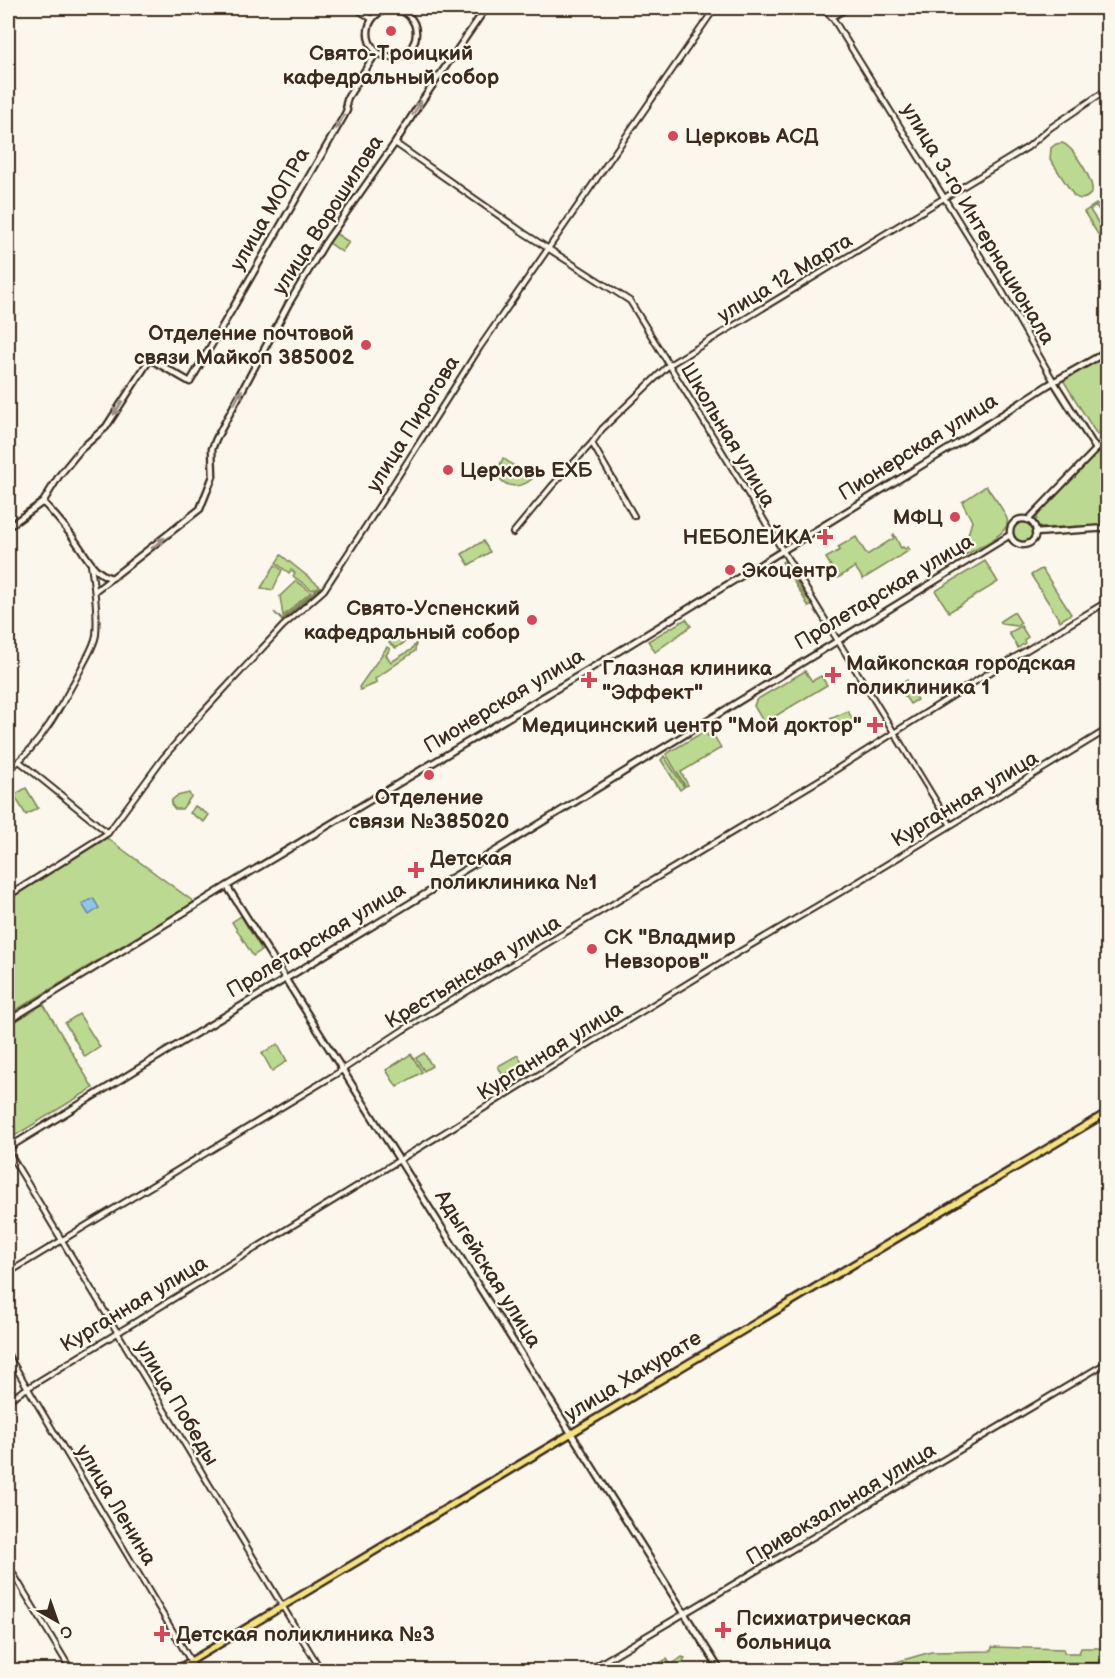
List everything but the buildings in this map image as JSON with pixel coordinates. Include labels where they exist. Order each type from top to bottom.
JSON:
[{"type":"main road","name":"улица Ворошилова","points":[[112,578],[200,509],[213,476],[212,449],[315,258],[486,8]]},
{"type":"main road","points":[[823,8],[832,17],[847,8]]},
{"type":"main road","points":[[407,9],[416,26],[412,47],[397,56],[383,57],[376,53],[369,42],[369,26],[372,20],[385,11],[407,9]]},
{"type":"main road","name":"улица МОПРа","points":[[43,502],[59,476],[106,427],[150,359],[190,382],[344,116],[348,97],[376,53]]},
{"type":"main road","name":"Пионерская улица","points":[[8,1021],[227,886],[598,664],[1107,351]]},
{"type":"main road","name":"улица 3-го Интернационала","points":[[1054,382],[1096,449]]},
{"type":"main road","points":[[1028,520],[1107,437]]},
{"type":"main road","points":[[8,526],[43,502],[91,564],[104,576],[112,578]]},
{"type":"main road","points":[[1021,519],[1028,520],[1033,525],[1035,533],[1032,540],[1024,544],[1015,542],[1010,535],[1014,522],[1021,519]]},
{"type":"main road","points":[[1035,533],[1107,528]]},
{"type":"main road","name":"Пролетарская улица","points":[[8,1150],[1010,535]]},
{"type":"main road","name":"Адыгейская улица","points":[[227,886],[720,1671]]},
{"type":"main road","name":"улица Хакурате","points":[[176,1671],[1107,1112]]},
{"type":"street","points":[[355,8],[372,20]]},
{"type":"street","name":"улица Пирогова","points":[[108,834],[172,748],[203,712],[283,626],[324,590],[480,347],[715,8]]},
{"type":"street","name":"улица 3-го Интернационала","points":[[832,17],[1002,291],[1054,382]]},
{"type":"street","name":"улица 12 Марта","points":[[513,533],[602,429],[669,365],[1028,147],[1050,128],[1107,89]]},
{"type":"street","name":"Школьная улица","points":[[395,143],[548,249],[630,302],[950,824]]},
{"type":"street","points":[[592,443],[634,516]]},
{"type":"street","points":[[8,770],[19,761],[62,706],[92,648],[96,636],[91,564]]},
{"type":"street","points":[[94,591],[112,578]]},
{"type":"street","name":"Крестьянская улица","points":[[8,1273],[343,1070],[403,1030],[617,903],[1107,601]]},
{"type":"street","name":"Курганная улица","points":[[8,1400],[1107,729]]},
{"type":"street","points":[[8,896],[108,834],[19,761]]},
{"type":"street","name":"улица Победы","points":[[8,1150],[321,1671]]},
{"type":"street","name":"улица Ленина","points":[[8,1355],[196,1671]]},
{"type":"street","name":"Привокзальная улица","points":[[589,1671],[1107,1362]]},
{"type":"street","points":[[8,1565],[70,1671]]},
{"type":"green space","points":[[1062,143],[1072,150],[1090,180],[1092,192],[1086,198],[1081,199],[1074,196],[1050,159],[1051,148]]},
{"type":"green space","points":[[1096,204],[1100,204],[1102,208],[1099,210],[1096,206],[1090,210],[1107,237],[1106,247],[1084,212]]},
{"type":"green space","points":[[335,233],[349,242],[342,252],[328,242]]},
{"type":"green space","points":[[1107,355],[1107,421],[1097,435],[1063,380]]},
{"type":"green space","points":[[1107,442],[1107,525],[1039,527],[1036,521],[1038,514]]},
{"type":"green space","points":[[503,458],[532,479],[517,486],[503,482],[497,472]]},
{"type":"green space","points":[[986,486],[1003,511],[1007,524],[999,535],[965,555],[963,552],[972,521],[962,502]]},
{"type":"green space","points":[[1023,522],[1030,525],[1033,532],[1030,539],[1023,542],[1016,539],[1013,532],[1016,525]]},
{"type":"green space","points":[[894,534],[901,548],[908,547],[910,550],[863,579],[855,567],[838,578],[826,558],[840,550],[838,547],[856,537],[867,555],[894,538]]},
{"type":"green space","points":[[483,541],[490,552],[469,565],[462,554]]},
{"type":"green space","points":[[281,555],[321,587],[282,621],[274,612],[282,619],[319,587],[312,590],[293,576],[295,573],[291,570],[289,573],[276,563]]},
{"type":"green space","points":[[784,561],[806,598],[813,605],[809,607],[782,562]]},
{"type":"green space","points":[[985,561],[998,582],[949,612],[936,592],[937,590]]},
{"type":"green space","points":[[275,565],[282,570],[273,590],[261,588]]},
{"type":"green space","points":[[1041,569],[1071,614],[1060,621],[1031,575]]},
{"type":"green space","points":[[296,581],[311,592],[283,616],[280,596]]},
{"type":"green space","points":[[1014,612],[1021,623],[1017,626],[1002,624],[1000,621]]},
{"type":"green space","points":[[686,619],[691,626],[655,652],[648,641]]},
{"type":"green space","points":[[1021,626],[1028,637],[1024,640],[1025,643],[1018,648],[1009,633]]},
{"type":"green space","points":[[401,630],[408,631],[413,637],[396,648],[389,643]]},
{"type":"green space","points":[[416,643],[415,651],[375,679],[377,683],[360,690],[359,687],[387,647],[390,649],[386,655],[391,662],[411,650]]},
{"type":"green space","points":[[805,671],[812,681],[821,676],[827,685],[764,723],[754,706],[756,700]]},
{"type":"green space","points":[[907,680],[917,700],[910,704],[898,686]]},
{"type":"green space","points":[[848,711],[855,724],[843,730],[838,722],[833,724],[830,719]]},
{"type":"green space","points":[[705,731],[708,736],[713,734],[721,748],[681,772],[688,785],[685,786],[666,754]]},
{"type":"green space","points":[[664,756],[684,787],[680,790],[661,760]]},
{"type":"green space","points":[[26,788],[38,808],[26,815],[14,795]]},
{"type":"green space","points":[[189,793],[191,797],[182,809],[175,809],[171,804],[172,800]]},
{"type":"green space","points":[[195,806],[209,815],[204,822],[190,813]]},
{"type":"green space","points":[[107,838],[194,902],[8,1015],[8,900]]},
{"type":"green space","points":[[241,916],[262,950],[253,956],[232,922]]},
{"type":"green space","points":[[44,1005],[93,1088],[8,1140],[8,1026]]},
{"type":"green space","points":[[79,1014],[100,1047],[85,1057],[65,1023]]},
{"type":"green space","points":[[278,1044],[287,1061],[272,1071],[262,1053]]},
{"type":"green space","points":[[424,1053],[432,1066],[424,1071],[416,1058]]},
{"type":"green space","points":[[411,1054],[422,1072],[397,1087],[386,1070]]},
{"type":"green space","points":[[518,1055],[523,1065],[503,1076],[498,1066]]},
{"type":"green space","points":[[992,1647],[1064,1649],[1064,1653],[1079,1653],[1081,1648],[1107,1648],[1107,1670],[868,1670],[931,1652],[991,1651]]},
{"type":"green space","points":[[682,1657],[685,1658],[683,1661],[671,1669],[660,1670],[657,1664],[667,1659],[671,1665]]},
{"type":"water","points":[[93,898],[99,908],[89,915],[82,904]]},
{"type":"railway","points":[[909,1670],[1000,1665],[1108,1664]]},
{"type":"place","name":"Свято-Троицкий кафедральный собор","points":[[391,31]]},
{"type":"place","name":"Церковь АСД","points":[[673,136]]},
{"type":"place","name":"Отделение почтовой связи Майкоп 385002","points":[[366,345]]},
{"type":"place","name":"Церковь ЕХБ","points":[[448,470]]},
{"type":"place","name":"МФЦ","points":[[955,517]]},
{"type":"place","name":"НЕБОЛЕЙКА","points":[[825,537]]},
{"type":"place","name":"Экоцентр","points":[[730,570]]},
{"type":"place","name":"Свято-Успенский кафедральный собор","points":[[532,620]]},
{"type":"place","name":"Майкопская городская поликлиника 1","points":[[833,675]]},
{"type":"place","name":"Глазная клиника \"Эффект\"","points":[[589,680]]},
{"type":"place","name":"Медицинский центр \"Мой доктор\"","points":[[875,725]]},
{"type":"place","name":"Отделение связи №385020","points":[[429,775]]},
{"type":"place","name":"Детская поликлиника №1","points":[[416,870]]},
{"type":"place","name":"СК \"Владмир Невзоров\"","points":[[592,949]]},
{"type":"place","name":"Психиатрическая больница","points":[[723,1630]]},
{"type":"place","name":"Детская поликлиника №3","points":[[162,1634]]}]
